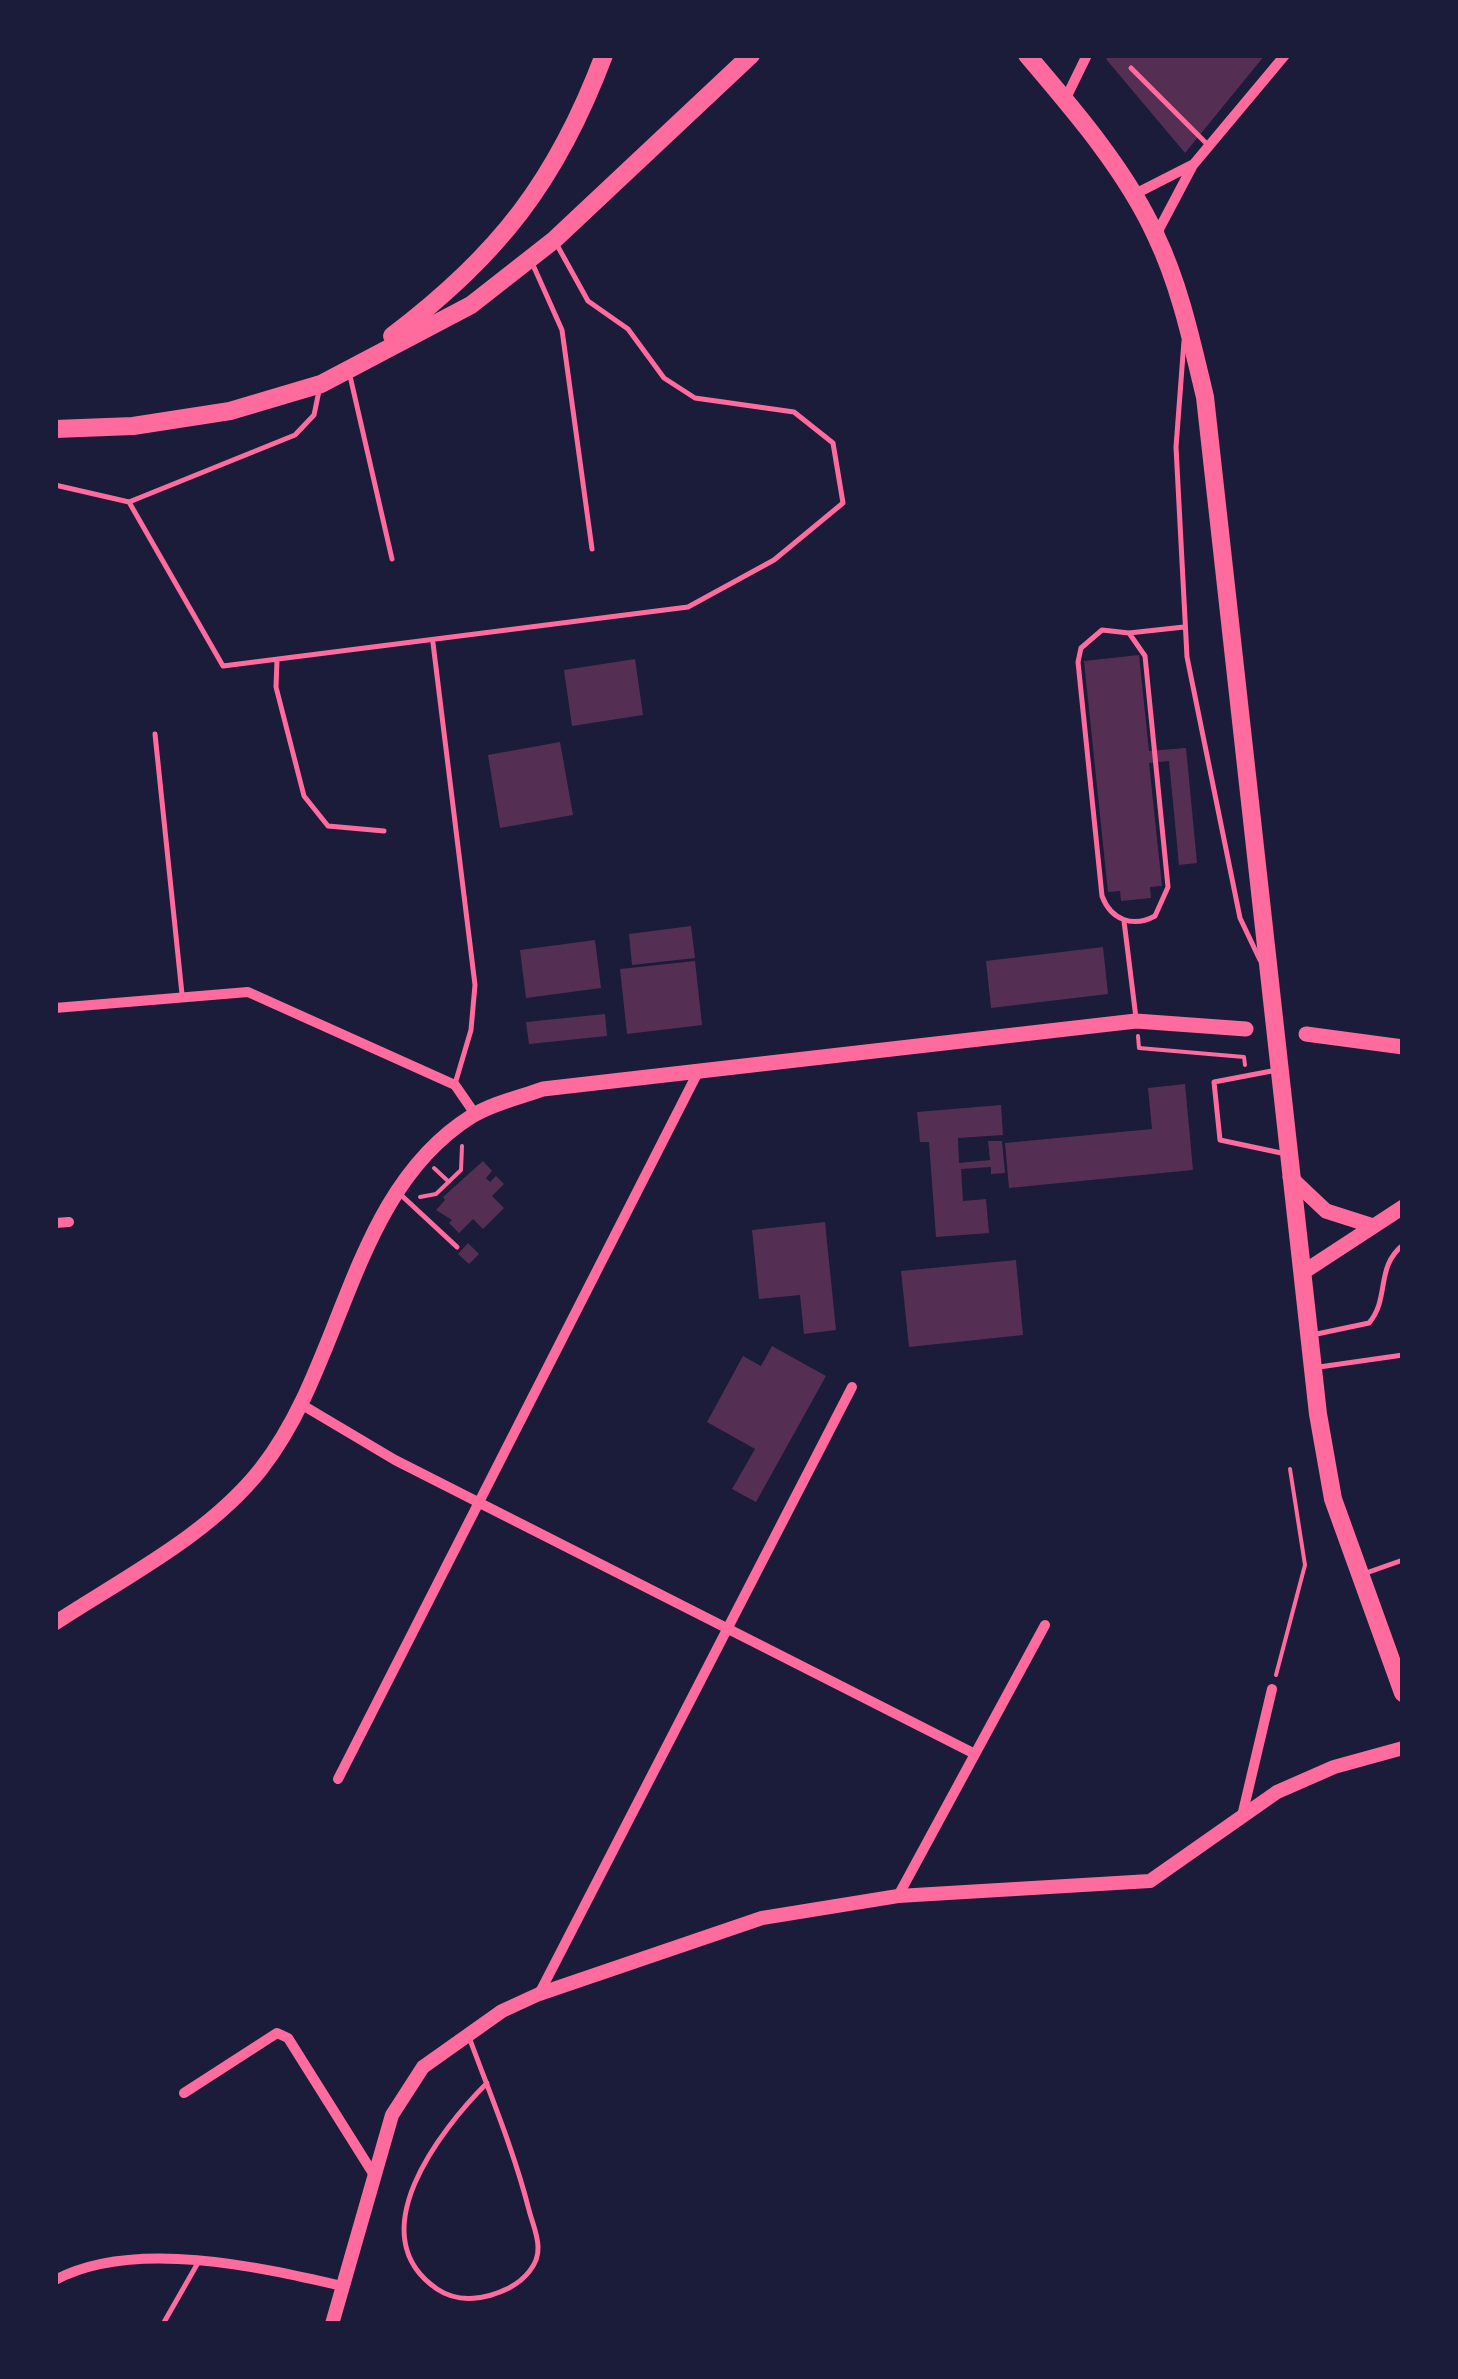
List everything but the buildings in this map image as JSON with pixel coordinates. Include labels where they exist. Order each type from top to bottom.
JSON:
[{"type":"highway","points":[[348,369],[435,304],[518,220],[578,122],[604,55]]},
{"type":"highway","points":[[55,429],[133,426],[230,411],[321,384],[472,304],[554,240],[752,55]]},
{"type":"highway","points":[[1026,55],[1065,100],[1156,235],[1186,318],[1205,397],[1311,1368],[1333,1499],[1403,1693]]},
{"type":"main road","points":[[55,1622],[234,1502],[264,1465],[298,1402],[388,1205],[429,1150],[475,1114],[544,1089],[1136,1022],[1246,1028]]},
{"type":"main road","points":[[1306,1034],[1403,1047]]},
{"type":"main road","points":[[1290,1177],[1326,1211],[1374,1226]]},
{"type":"main road","points":[[1302,1273],[1403,1207]]},
{"type":"street","points":[[1065,100],[1087,55]]},
{"type":"street","points":[[1156,235],[1193,165],[1285,55]]},
{"type":"street","points":[[1133,196],[1193,165]]},
{"type":"street","points":[[55,1008],[182,994],[248,992],[455,1085],[475,1114]]},
{"type":"street","points":[[338,1779],[697,1074]]},
{"type":"street","points":[[55,1224],[69,1222]]},
{"type":"street","points":[[539,1994],[852,1387]]},
{"type":"street","points":[[298,1402],[348,1434],[973,1754]]},
{"type":"street","points":[[898,1896],[1045,1625]]},
{"type":"street","points":[[1242,1816],[1272,1689]]},
{"type":"street","points":[[332,2324],[392,2115],[423,2067],[467,2032],[539,1994],[762,1918],[898,1896],[1150,1881],[1277,1792],[1334,1767],[1403,1748]]},
{"type":"street","points":[[184,2092],[278,2032],[288,2038],[374,2175]]},
{"type":"street","points":[[55,2280],[112,2262],[199,2261],[262,2268],[342,2286]]},
{"type":"lane","points":[[1132,68],[1209,146]]},
{"type":"lane","points":[[130,502],[223,666],[688,607],[774,560],[843,503],[833,443],[794,412],[695,398],[664,378],[628,329],[588,301],[554,240]]},
{"type":"lane","points":[[530,259],[562,330],[592,548]]},
{"type":"lane","points":[[1186,318],[1176,448],[1184,626],[1240,918],[1269,981]]},
{"type":"lane","points":[[348,369],[392,558]]},
{"type":"lane","points":[[55,485],[130,502],[295,435],[314,415],[321,384]]},
{"type":"lane","points":[[1129,634],[1145,656],[1168,887],[1155,916],[1146,921],[1124,921],[1110,911],[1102,896],[1078,662],[1081,648],[1102,630],[1129,634],[1184,626]]},
{"type":"lane","points":[[433,642],[475,985],[472,1030],[455,1085]]},
{"type":"lane","points":[[277,660],[276,687],[304,796],[328,826],[384,831]]},
{"type":"lane","points":[[155,734],[182,994]]},
{"type":"lane","points":[[1124,921],[1136,1022]]},
{"type":"lane","points":[[1280,1070],[1214,1082],[1220,1140],[1288,1154]]},
{"type":"lane","points":[[397,1192],[457,1247]]},
{"type":"lane","points":[[1308,1336],[1369,1323],[1380,1302],[1386,1260],[1403,1245]]},
{"type":"lane","points":[[1311,1368],[1403,1354]]},
{"type":"lane","points":[[1358,1576],[1403,1560]]},
{"type":"lane","points":[[467,2032],[520,2174],[539,2250],[526,2279],[489,2298],[448,2296],[423,2279],[404,2248],[404,2217],[421,2171],[450,2120],[486,2083]]},
{"type":"lane","points":[[163,2324],[199,2261]]},
{"type":"path","points":[[1136,1022],[1139,1048],[1244,1057],[1246,1076]]},
{"type":"path","points":[[397,1192],[413,1199],[436,1194],[450,1184],[461,1170],[463,1156],[452,1131]]},
{"type":"path","points":[[1272,1689],[1305,1566],[1290,1469]]}]
